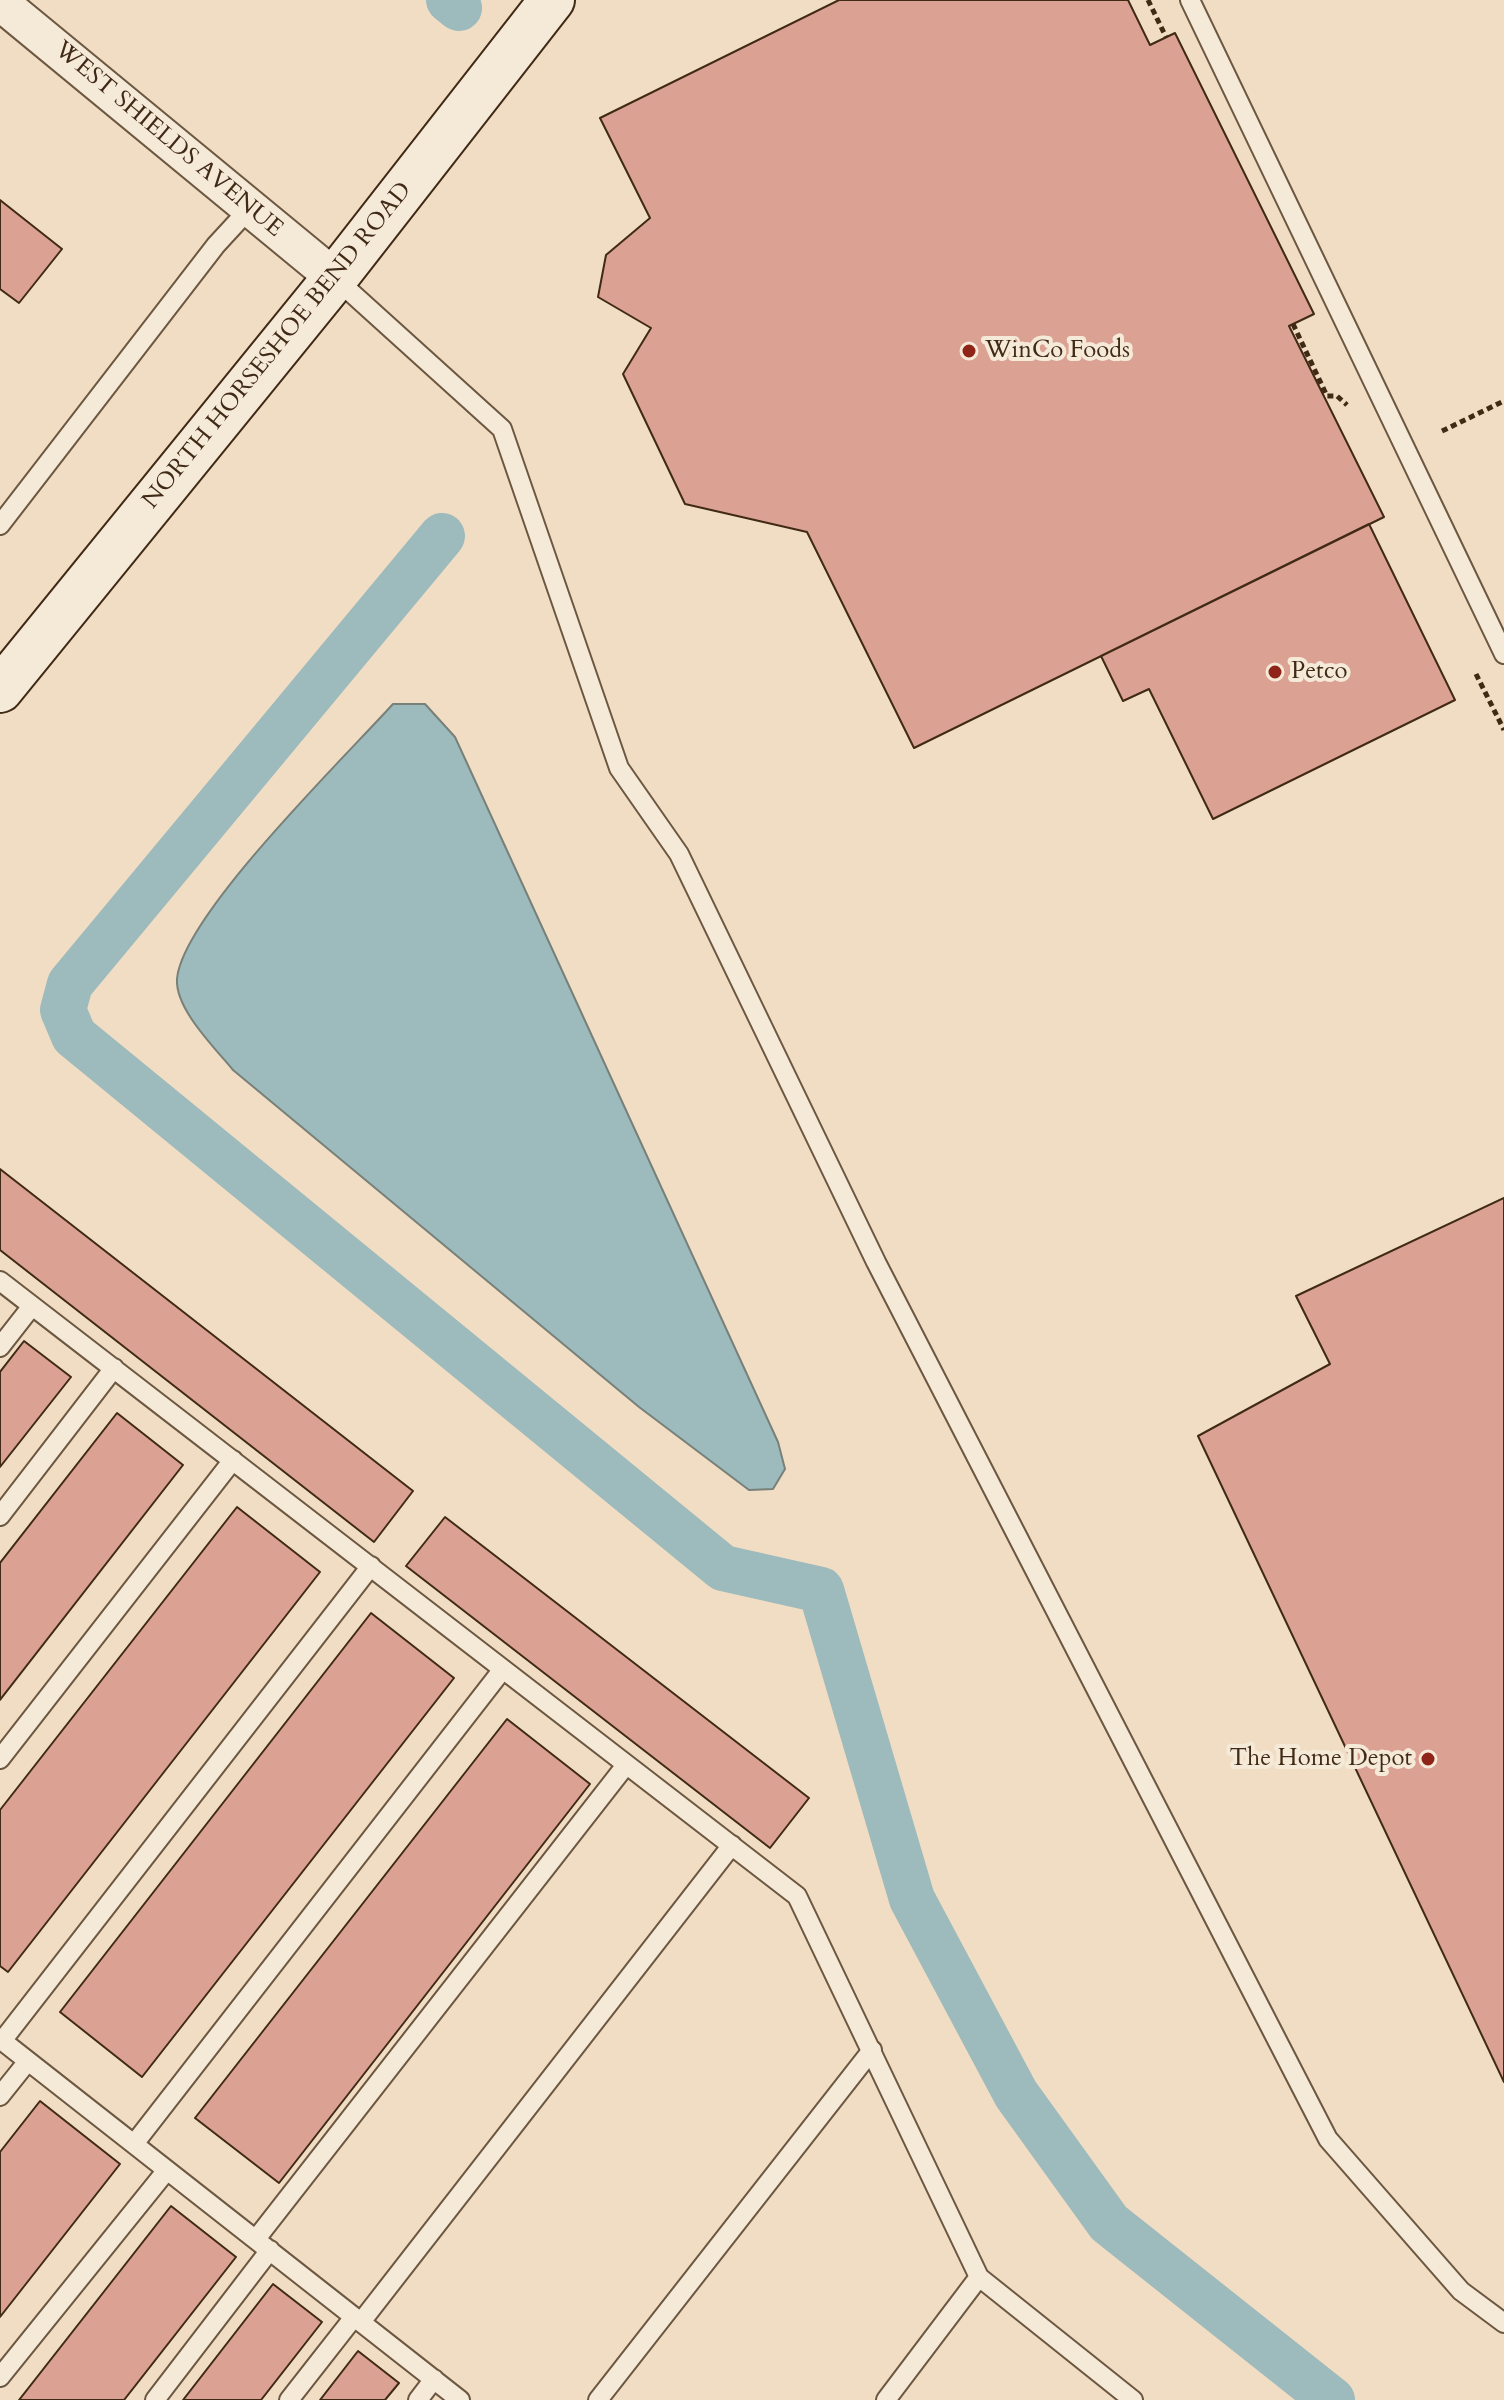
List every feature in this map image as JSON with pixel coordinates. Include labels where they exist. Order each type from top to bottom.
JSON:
[{"type":"street","name":"NORTH HORSESHOE BEND ROAD","points":[[0,690],[335,278],[552,0]]},
{"type":"street","name":"WEST SHIELDS AVENUE","points":[[0,2],[335,278]]},
{"type":"lane","points":[[1190,0],[1504,654]]},
{"type":"lane","points":[[0,525],[216,245],[251,207]]},
{"type":"lane","points":[[335,278],[502,429],[619,768],[679,854],[876,1262],[1328,2139],[1461,2291],[1504,2323]]},
{"type":"lane","points":[[0,1281],[797,1896],[979,2277],[1133,2400]]},
{"type":"lane","points":[[0,1347],[32,1306]]},
{"type":"lane","points":[[0,1516],[114,1368]]},
{"type":"lane","points":[[0,1759],[233,1460]]},
{"type":"lane","points":[[371,1566],[1,2040],[460,2400]]},
{"type":"lane","points":[[134,2144],[503,1669]]},
{"type":"lane","points":[[155,2400],[263,2245],[626,1765]]},
{"type":"lane","points":[[289,2400],[357,2320],[732,1845]]},
{"type":"lane","points":[[598,2400],[872,2050]]},
{"type":"lane","points":[[0,2096],[28,2061]]},
{"type":"lane","points":[[0,2377],[167,2170]]},
{"type":"lane","points":[[886,2400],[979,2277]]},
{"type":"lane","points":[[418,2400],[434,2379]]},
{"type":"path","points":[[1148,0],[1166,37]]},
{"type":"path","points":[[1293,324],[1327,396],[1337,396],[1353,417]]},
{"type":"path","points":[[1442,431],[1504,401]]},
{"type":"path","points":[[1470,662],[1504,730]]},
{"type":"water","points":[[393,704],[425,704],[455,737],[778,1442],[785,1469],[773,1489],[749,1490],[639,1407],[233,1070],[198,1028],[182,1003],[177,979],[186,951],[206,917],[269,838]]},
{"type":"building","name":"WinCo Foods","points":[[839,0],[1128,0],[1150,45],[1175,33],[1314,314],[1289,326],[1384,517],[914,748],[807,532],[685,504],[623,374],[651,328],[598,297],[606,255],[650,218],[600,118]]},
{"type":"building","points":[[0,200],[62,249],[19,303],[0,289]]},
{"type":"building","name":"Petco","points":[[1369,524],[1455,700],[1213,819],[1149,689],[1123,701],[1101,656]]},
{"type":"building","points":[[0,1169],[413,1491],[374,1542],[0,1250]]},
{"type":"building","name":"The Home Depot","points":[[1504,1198],[1504,2082],[1198,1436],[1330,1364],[1296,1296]]},
{"type":"building","points":[[24,1341],[71,1377],[0,1467],[0,1372]]},
{"type":"building","points":[[117,1413],[183,1465],[0,1700],[0,1563]]},
{"type":"building","points":[[237,1507],[320,1572],[8,1972],[0,1966],[0,1810]]},
{"type":"building","points":[[445,1517],[809,1798],[770,1848],[406,1566]]},
{"type":"building","points":[[371,1613],[454,1678],[142,2077],[60,2012]]},
{"type":"building","points":[[507,1719],[590,1784],[279,2183],[195,2118]]},
{"type":"building","points":[[40,2101],[120,2164],[0,2317],[0,2152]]},
{"type":"building","points":[[171,2206],[236,2257],[124,2400],[19,2400]]},
{"type":"building","points":[[273,2284],[322,2322],[261,2400],[183,2400]]},
{"type":"building","points":[[358,2351],[399,2383],[385,2400],[320,2400]]},
{"type":"waterway","points":[[449,0],[459,8]]},
{"type":"waterway","points":[[442,536],[70,984],[63,1010],[74,1036],[723,1568],[821,1590],[912,1899],[1016,2094],[1109,2223],[1332,2400]]},
{"type":"place","name":"WinCo Foods","points":[[969,351]]},
{"type":"place","name":"Petco","points":[[1275,672]]},
{"type":"place","name":"The Home Depot","points":[[1428,1759]]}]
